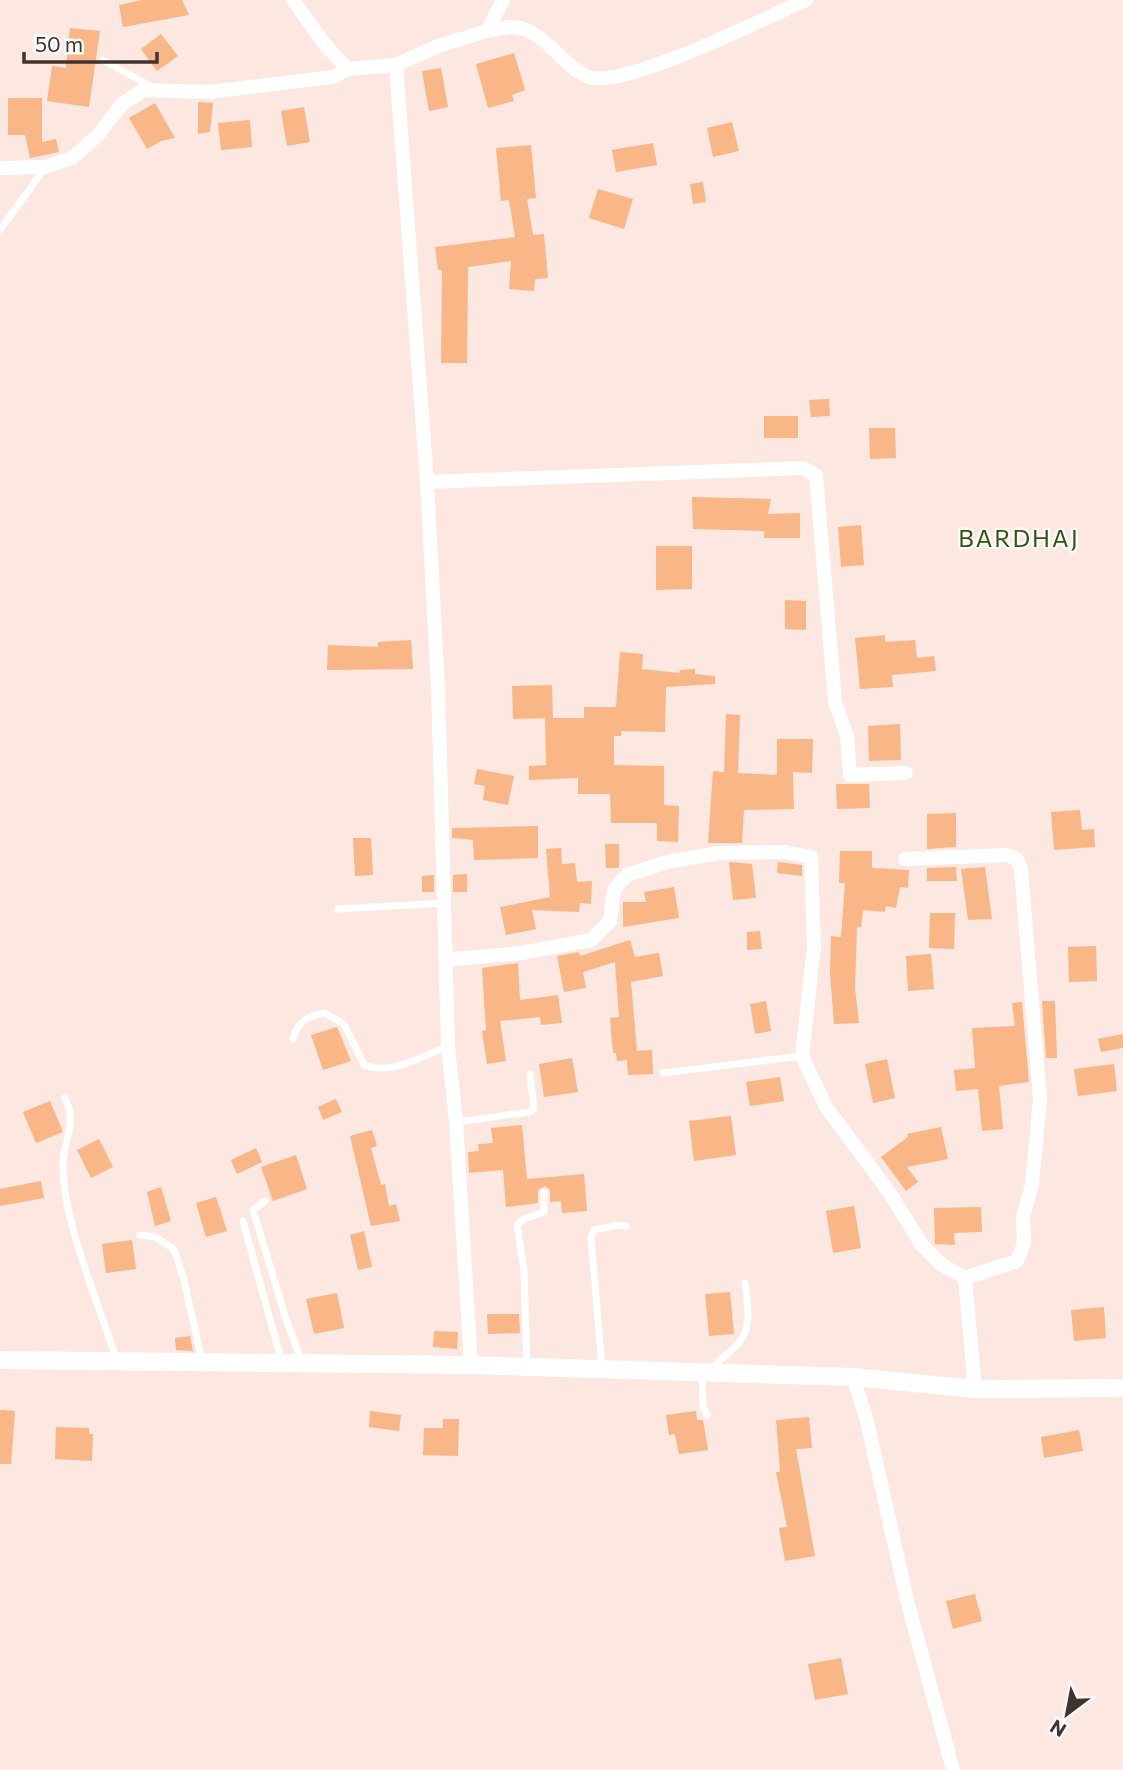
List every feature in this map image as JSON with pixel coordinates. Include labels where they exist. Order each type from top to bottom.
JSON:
[{"type":"street","points":[[293,0],[326,46],[348,69]]},
{"type":"street","points":[[487,31],[503,0]]},
{"type":"street","points":[[0,168],[46,167],[72,158],[98,135],[122,104],[136,94],[153,89],[209,92],[333,77],[348,69],[396,65],[438,46],[514,26],[531,33],[573,69],[591,78],[609,78],[658,65],[806,0]]},
{"type":"street","points":[[396,65],[427,482],[445,903],[448,1046],[456,1122],[471,1365]]},
{"type":"street","points":[[427,482],[803,468],[811,471],[816,475],[835,702],[847,736],[846,765],[850,775],[906,773]]},
{"type":"street","points":[[445,960],[521,953],[591,940],[610,921],[614,890],[627,875],[667,862],[720,853],[785,852],[811,857],[814,946],[802,1056],[826,1107],[889,1192],[922,1245],[942,1265],[965,1278],[1017,1261],[1024,1243],[1023,1217],[1031,1185],[1040,1099],[1021,869],[1017,859],[1007,855],[905,859]]},
{"type":"street","points":[[965,1278],[975,1389]]},
{"type":"street","points":[[0,1360],[471,1365],[853,1377],[975,1389],[1123,1388]]},
{"type":"street","points":[[853,1377],[867,1421],[907,1600],[953,1770]]},
{"type":"lane","points":[[103,60],[153,89]]},
{"type":"lane","points":[[0,230],[46,167]]},
{"type":"lane","points":[[338,909],[445,903]]},
{"type":"lane","points":[[293,1039],[296,1028],[303,1021],[324,1013],[344,1024],[364,1065],[375,1070],[387,1069],[448,1046]]},
{"type":"lane","points":[[663,1073],[802,1056]]},
{"type":"lane","points":[[456,1122],[530,1112],[534,1108],[535,1097],[530,1074]]},
{"type":"lane","points":[[65,1098],[72,1119],[62,1150],[68,1208],[118,1361]]},
{"type":"lane","points":[[527,1368],[524,1271],[517,1225],[524,1219],[544,1212],[544,1192]]},
{"type":"lane","points":[[265,1201],[253,1210],[302,1363]]},
{"type":"lane","points":[[243,1221],[283,1363]]},
{"type":"lane","points":[[602,1369],[591,1237],[594,1230],[626,1226]]},
{"type":"lane","points":[[140,1234],[155,1237],[174,1249],[184,1280],[202,1362]]},
{"type":"lane","points":[[707,1415],[703,1406],[707,1372],[721,1356],[744,1338],[748,1325],[745,1283]]},
{"type":"building","points":[[142,0],[182,0],[189,15],[123,27],[119,5]]},
{"type":"building","points":[[70,28],[100,31],[89,107],[47,101],[52,66],[66,68]]},
{"type":"building","points":[[161,34],[178,56],[157,71],[141,49]]},
{"type":"building","points":[[514,53],[525,90],[512,95],[514,101],[488,108],[476,64]]},
{"type":"building","points":[[441,68],[448,107],[429,111],[422,71]]},
{"type":"building","points":[[8,98],[42,98],[42,142],[56,139],[59,152],[30,158],[25,135],[8,135]]},
{"type":"building","points":[[198,102],[213,103],[210,132],[198,134]]},
{"type":"building","points":[[155,103],[175,138],[161,141],[147,149],[129,118]]},
{"type":"building","points":[[304,107],[310,142],[287,146],[281,111]]},
{"type":"building","points":[[250,120],[252,147],[221,150],[218,123]]},
{"type":"building","points":[[732,122],[739,151],[713,157],[707,128]]},
{"type":"building","points":[[653,143],[657,165],[616,172],[612,150]]},
{"type":"building","points":[[531,145],[536,198],[527,199],[533,235],[544,234],[548,278],[535,279],[534,291],[509,289],[511,261],[468,267],[467,363],[441,363],[442,270],[438,270],[435,247],[515,237],[509,200],[501,201],[496,148]]},
{"type":"building","points":[[703,182],[706,202],[693,204],[690,184]]},
{"type":"building","points":[[598,189],[633,199],[624,229],[589,218]]},
{"type":"building","points":[[829,399],[830,416],[811,417],[809,400]]},
{"type":"building","points":[[764,416],[798,416],[798,438],[764,438]]},
{"type":"building","points":[[869,428],[895,428],[896,458],[870,459]]},
{"type":"building","points":[[692,497],[771,499],[768,514],[800,513],[800,538],[764,538],[764,531],[693,529]]},
{"type":"building","points":[[861,525],[864,565],[841,567],[838,527]]},
{"type":"building","points":[[656,546],[692,546],[692,589],[656,590]]},
{"type":"building","points":[[785,600],[806,601],[806,630],[785,629]]},
{"type":"building","points":[[885,635],[885,642],[915,640],[917,658],[934,656],[936,671],[892,675],[893,687],[860,689],[855,638]]},
{"type":"building","points":[[411,640],[413,669],[327,670],[328,645],[378,647],[378,642]]},
{"type":"building","points":[[620,652],[643,654],[642,669],[680,673],[680,670],[695,669],[695,674],[715,676],[715,684],[666,687],[665,732],[621,731],[621,736],[614,736],[614,765],[664,766],[664,805],[679,806],[678,842],[657,841],[657,823],[611,823],[610,794],[578,794],[578,778],[529,780],[529,766],[546,765],[545,718],[584,718],[584,707],[616,707]]},
{"type":"building","points":[[552,685],[553,718],[513,719],[512,686]]},
{"type":"building","points":[[726,714],[740,715],[738,773],[777,775],[777,739],[813,739],[812,773],[793,772],[794,809],[744,810],[742,843],[708,843],[713,771],[724,772]]},
{"type":"building","points":[[900,724],[901,760],[869,761],[868,726]]},
{"type":"building","points":[[477,769],[514,776],[508,805],[483,800],[485,786],[474,784]]},
{"type":"building","points":[[836,784],[869,784],[870,808],[837,809]]},
{"type":"building","points":[[1080,810],[1082,830],[1094,829],[1095,847],[1054,850],[1051,812]]},
{"type":"building","points":[[956,813],[956,847],[927,849],[927,814]]},
{"type":"building","points":[[538,826],[538,858],[474,860],[473,840],[452,838],[452,828]]},
{"type":"building","points":[[353,838],[371,838],[373,875],[355,876]]},
{"type":"building","points":[[605,844],[619,844],[619,868],[606,868]]},
{"type":"building","points":[[561,848],[562,864],[575,863],[577,882],[592,881],[591,904],[580,903],[579,912],[532,910],[536,929],[506,935],[500,907],[550,897],[546,849]]},
{"type":"building","points":[[840,851],[872,851],[872,868],[909,870],[908,888],[900,887],[896,908],[886,906],[885,912],[863,910],[861,927],[857,927],[855,988],[859,1023],[834,1024],[830,974],[831,936],[841,937],[845,883],[839,883]]},
{"type":"building","points":[[729,862],[752,864],[756,898],[733,900]]},
{"type":"building","points":[[778,862],[802,865],[802,876],[777,873]]},
{"type":"building","points":[[956,867],[957,881],[927,881],[927,868]]},
{"type":"building","points":[[985,867],[992,919],[968,920],[961,869]]},
{"type":"building","points":[[467,874],[467,892],[453,892],[453,875]]},
{"type":"building","points":[[434,875],[434,892],[422,892],[422,876]]},
{"type":"building","points":[[674,887],[679,918],[623,927],[623,902],[646,902],[644,892]]},
{"type":"building","points":[[930,913],[955,913],[954,949],[929,948]]},
{"type":"building","points":[[760,931],[762,949],[747,950],[747,932]]},
{"type":"building","points":[[630,940],[635,957],[659,953],[663,976],[631,982],[637,1051],[652,1050],[653,1074],[628,1075],[627,1060],[617,1061],[616,1053],[613,1053],[610,1018],[619,1017],[615,962],[583,972],[586,988],[564,992],[557,956],[579,952],[580,956]]},
{"type":"building","points":[[1096,946],[1097,981],[1069,982],[1068,947]]},
{"type":"building","points":[[931,954],[934,989],[908,991],[906,956]]},
{"type":"building","points":[[518,963],[520,1000],[558,995],[562,1023],[541,1025],[540,1017],[500,1021],[506,1061],[487,1064],[482,1031],[486,1030],[482,968]]},
{"type":"building","points":[[766,1001],[771,1031],[755,1034],[750,1004]]},
{"type":"building","points":[[1042,1001],[1055,1001],[1057,1058],[1046,1058]]},
{"type":"building","points":[[1022,1002],[1029,1082],[999,1086],[1003,1129],[982,1131],[978,1089],[956,1091],[954,1070],[975,1068],[972,1028],[1015,1026],[1012,1003]]},
{"type":"building","points":[[337,1027],[351,1061],[323,1070],[311,1035]]},
{"type":"building","points":[[1123,1034],[1123,1048],[1101,1052],[1098,1039]]},
{"type":"building","points":[[572,1058],[578,1092],[544,1097],[539,1064]]},
{"type":"building","points":[[887,1059],[895,1098],[873,1103],[865,1064]]},
{"type":"building","points":[[1114,1064],[1117,1091],[1078,1096],[1074,1069]]},
{"type":"building","points":[[780,1077],[784,1101],[750,1106],[746,1082]]},
{"type":"building","points":[[336,1099],[342,1112],[323,1120],[318,1107]]},
{"type":"building","points":[[50,1101],[63,1132],[36,1143],[23,1112]]},
{"type":"building","points":[[731,1116],[736,1155],[694,1161],[689,1121]]},
{"type":"building","points":[[522,1125],[527,1179],[584,1174],[587,1211],[562,1213],[561,1201],[550,1202],[550,1190],[545,1186],[538,1190],[538,1203],[506,1207],[503,1170],[469,1173],[468,1152],[479,1151],[478,1144],[493,1143],[491,1128]]},
{"type":"building","points":[[941,1127],[948,1159],[907,1167],[918,1182],[906,1191],[881,1157],[908,1137],[907,1134]]},
{"type":"building","points":[[372,1130],[377,1146],[371,1148],[381,1185],[385,1184],[389,1206],[396,1204],[400,1221],[371,1226],[350,1136]]},
{"type":"building","points":[[99,1139],[113,1167],[91,1178],[77,1150]]},
{"type":"building","points":[[256,1148],[262,1162],[237,1174],[231,1160]]},
{"type":"building","points":[[296,1155],[307,1189],[273,1201],[261,1167]]},
{"type":"building","points":[[41,1181],[44,1198],[0,1206],[0,1189]]},
{"type":"building","points":[[161,1187],[171,1221],[155,1226],[147,1192]]},
{"type":"building","points":[[216,1197],[227,1231],[206,1237],[196,1203]]},
{"type":"building","points":[[854,1206],[861,1248],[833,1253],[826,1211]]},
{"type":"building","points":[[981,1207],[982,1232],[954,1233],[955,1245],[935,1244],[934,1208]]},
{"type":"building","points":[[364,1231],[372,1267],[358,1270],[350,1235]]},
{"type":"building","points":[[132,1240],[136,1269],[106,1273],[102,1244]]},
{"type":"building","points":[[730,1292],[734,1334],[709,1336],[705,1294]]},
{"type":"building","points":[[337,1293],[344,1328],[314,1334],[306,1299]]},
{"type":"building","points":[[1104,1307],[1106,1338],[1074,1341],[1071,1310]]},
{"type":"building","points":[[487,1314],[519,1314],[520,1333],[488,1334]]},
{"type":"building","points":[[434,1331],[458,1332],[457,1349],[433,1347]]},
{"type":"building","points":[[190,1336],[193,1351],[176,1350],[175,1338]]},
{"type":"building","points":[[0,1410],[15,1411],[11,1464],[0,1464]]},
{"type":"building","points":[[370,1411],[401,1415],[399,1431],[369,1427]]},
{"type":"building","points":[[696,1411],[697,1420],[703,1420],[708,1450],[679,1454],[675,1434],[669,1435],[666,1415]]},
{"type":"building","points":[[809,1417],[812,1448],[796,1449],[815,1556],[785,1561],[779,1528],[787,1527],[776,1472],[780,1472],[776,1420]]},
{"type":"building","points":[[443,1419],[459,1419],[458,1456],[423,1455],[424,1428],[443,1428]]},
{"type":"building","points":[[56,1427],[89,1428],[89,1434],[93,1434],[92,1461],[55,1459]]},
{"type":"building","points":[[1079,1430],[1083,1451],[1044,1458],[1041,1437]]},
{"type":"building","points":[[975,1594],[982,1621],[953,1629],[946,1601]]},
{"type":"building","points":[[841,1658],[848,1694],[815,1700],[808,1664]]},
{"type":"district","name":"BARDHAJ","points":[[1019,539]]}]
